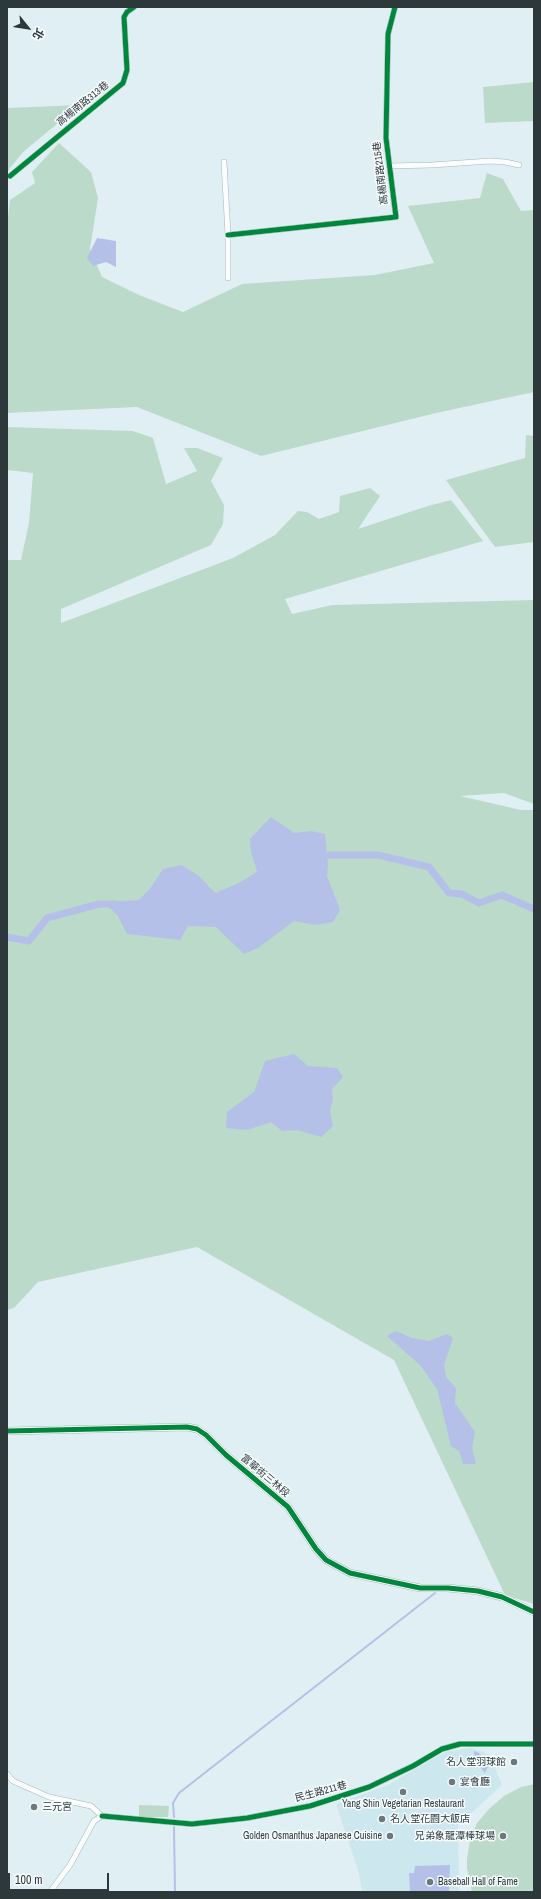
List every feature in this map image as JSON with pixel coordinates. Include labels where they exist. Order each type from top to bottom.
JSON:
[{"type":"street","name":"高楊南路313巷","points":[[10,176],[123,83],[127,70],[124,17],[126,12],[134,7]]},
{"type":"street","name":"高楊南路215巷","points":[[228,235],[396,217],[386,138],[388,34],[395,7]]},
{"type":"street","points":[[389,166],[490,161],[505,162],[518,166]]},
{"type":"street","points":[[224,162],[228,235],[228,278]]},
{"type":"street","name":"富華街三林段","points":[[7,1431],[186,1427],[197,1429],[206,1435],[226,1455],[288,1507],[316,1549],[326,1560],[350,1573],[420,1588],[448,1588],[478,1591],[502,1596],[534,1612]]},
{"type":"street","name":"民生路211巷","points":[[102,1816],[192,1824],[247,1818],[310,1806],[369,1788],[413,1766],[442,1749],[460,1744],[534,1744]]},
{"type":"street","points":[[7,1774],[13,1781],[49,1797],[91,1806],[102,1816],[94,1821],[70,1865],[50,1892]]},
{"type":"shaded area","points":[[471,1748],[489,1754],[502,1785],[458,1825],[459,1892],[362,1892],[359,1873],[336,1804],[388,1785],[445,1752]]},
{"type":"green space","points":[[534,82],[534,121],[485,123],[483,87]]},
{"type":"green space","points":[[80,105],[23,152],[7,172],[7,108]]},
{"type":"green space","points":[[59,143],[91,172],[98,198],[90,249],[102,277],[139,295],[183,312],[242,284],[375,275],[434,263],[408,206],[480,198],[487,173],[503,179],[521,211],[534,210],[534,392],[436,413],[261,456],[137,407],[7,413],[7,225],[10,200],[35,183],[32,172]]},
{"type":"green space","points":[[7,427],[133,431],[153,438],[166,484],[197,471],[184,448],[197,448],[223,458],[211,481],[224,505],[223,524],[211,545],[61,609],[61,623],[233,558],[275,535],[298,511],[307,512],[319,519],[339,512],[340,496],[370,488],[380,496],[358,529],[451,500],[483,541],[285,599],[292,614],[332,605],[534,600],[534,804],[504,793],[460,796],[521,810],[534,810],[534,1604],[505,1595],[394,1360],[197,1247],[38,1282],[14,1308],[7,1310],[7,560],[21,560],[29,523],[33,473],[7,470]]},
{"type":"green space","points":[[526,435],[534,436],[534,542],[495,547],[446,480],[525,458]]},
{"type":"green space","name":"兄弟象龍潭棒球場","points":[[534,1784],[534,1892],[472,1892],[467,1868],[467,1859],[470,1841],[477,1823],[490,1808],[504,1796],[521,1787]]},
{"type":"green space","points":[[139,1805],[169,1806],[168,1817],[139,1817]]},
{"type":"water","points":[[97,238],[116,241],[116,267],[106,262],[93,266],[87,258]]},
{"type":"water","points":[[271,817],[294,833],[311,831],[325,834],[328,866],[327,876],[340,910],[333,922],[315,925],[294,921],[258,948],[244,954],[216,927],[188,926],[180,940],[127,934],[118,916],[104,902],[139,900],[149,890],[163,869],[181,865],[199,876],[215,893],[237,884],[257,872],[251,851],[250,839]]},
{"type":"water","points":[[294,1054],[308,1066],[337,1068],[343,1077],[332,1089],[333,1099],[330,1111],[333,1126],[321,1137],[297,1130],[282,1131],[271,1122],[247,1130],[226,1128],[227,1112],[254,1092],[265,1061]]},
{"type":"water","points":[[396,1331],[412,1338],[429,1341],[447,1334],[453,1338],[444,1365],[446,1377],[456,1388],[455,1403],[475,1432],[472,1448],[476,1464],[463,1464],[459,1451],[451,1446],[437,1389],[420,1365],[387,1336]]},
{"type":"water","points":[[474,1751],[479,1753],[485,1759],[488,1766],[485,1773],[474,1759]]},
{"type":"water","points":[[450,1865],[449,1892],[410,1892],[409,1873],[414,1873],[415,1866]]},
{"type":"waterway","points":[[319,859],[329,855],[378,855],[429,867],[449,893],[462,894],[479,903],[502,895],[534,909]]},
{"type":"waterway","points":[[7,937],[29,941],[47,918],[99,904],[115,904]]},
{"type":"waterway","points":[[174,1817],[173,1803],[179,1793],[435,1593]]},
{"type":"waterway","points":[[174,1827],[175,1892]]},
{"type":"cycle path","points":[[10,176],[123,83],[127,70],[124,17],[127,12],[134,7]]},
{"type":"cycle path","points":[[228,235],[396,217],[386,138],[388,34],[395,7]]},
{"type":"cycle path","points":[[7,1431],[187,1427],[197,1429],[206,1435],[226,1455],[288,1507],[316,1549],[326,1560],[350,1573],[420,1588],[448,1588],[478,1591],[502,1597],[534,1612]]},
{"type":"cycle path","points":[[102,1816],[192,1824],[247,1818],[310,1806],[369,1787],[413,1766],[442,1749],[460,1744],[534,1744]]},
{"type":"place","name":"名人堂羽球館","points":[[514,1762]]},
{"type":"place","name":"宴會廳","points":[[452,1782]]},
{"type":"place","name":"Yang Shin Vegetarian Restaurant","points":[[403,1792]]},
{"type":"place","name":"三元宮","points":[[34,1807]]},
{"type":"place","name":"名人堂花園大飯店","points":[[382,1819]]},
{"type":"place","name":"Golden Osmanthus Japanese Cuisine","points":[[390,1836]]},
{"type":"place","name":"兄弟象龍潭棒球場","points":[[503,1836]]},
{"type":"place","name":"Baseball Hall of Fame","points":[[430,1882]]}]
